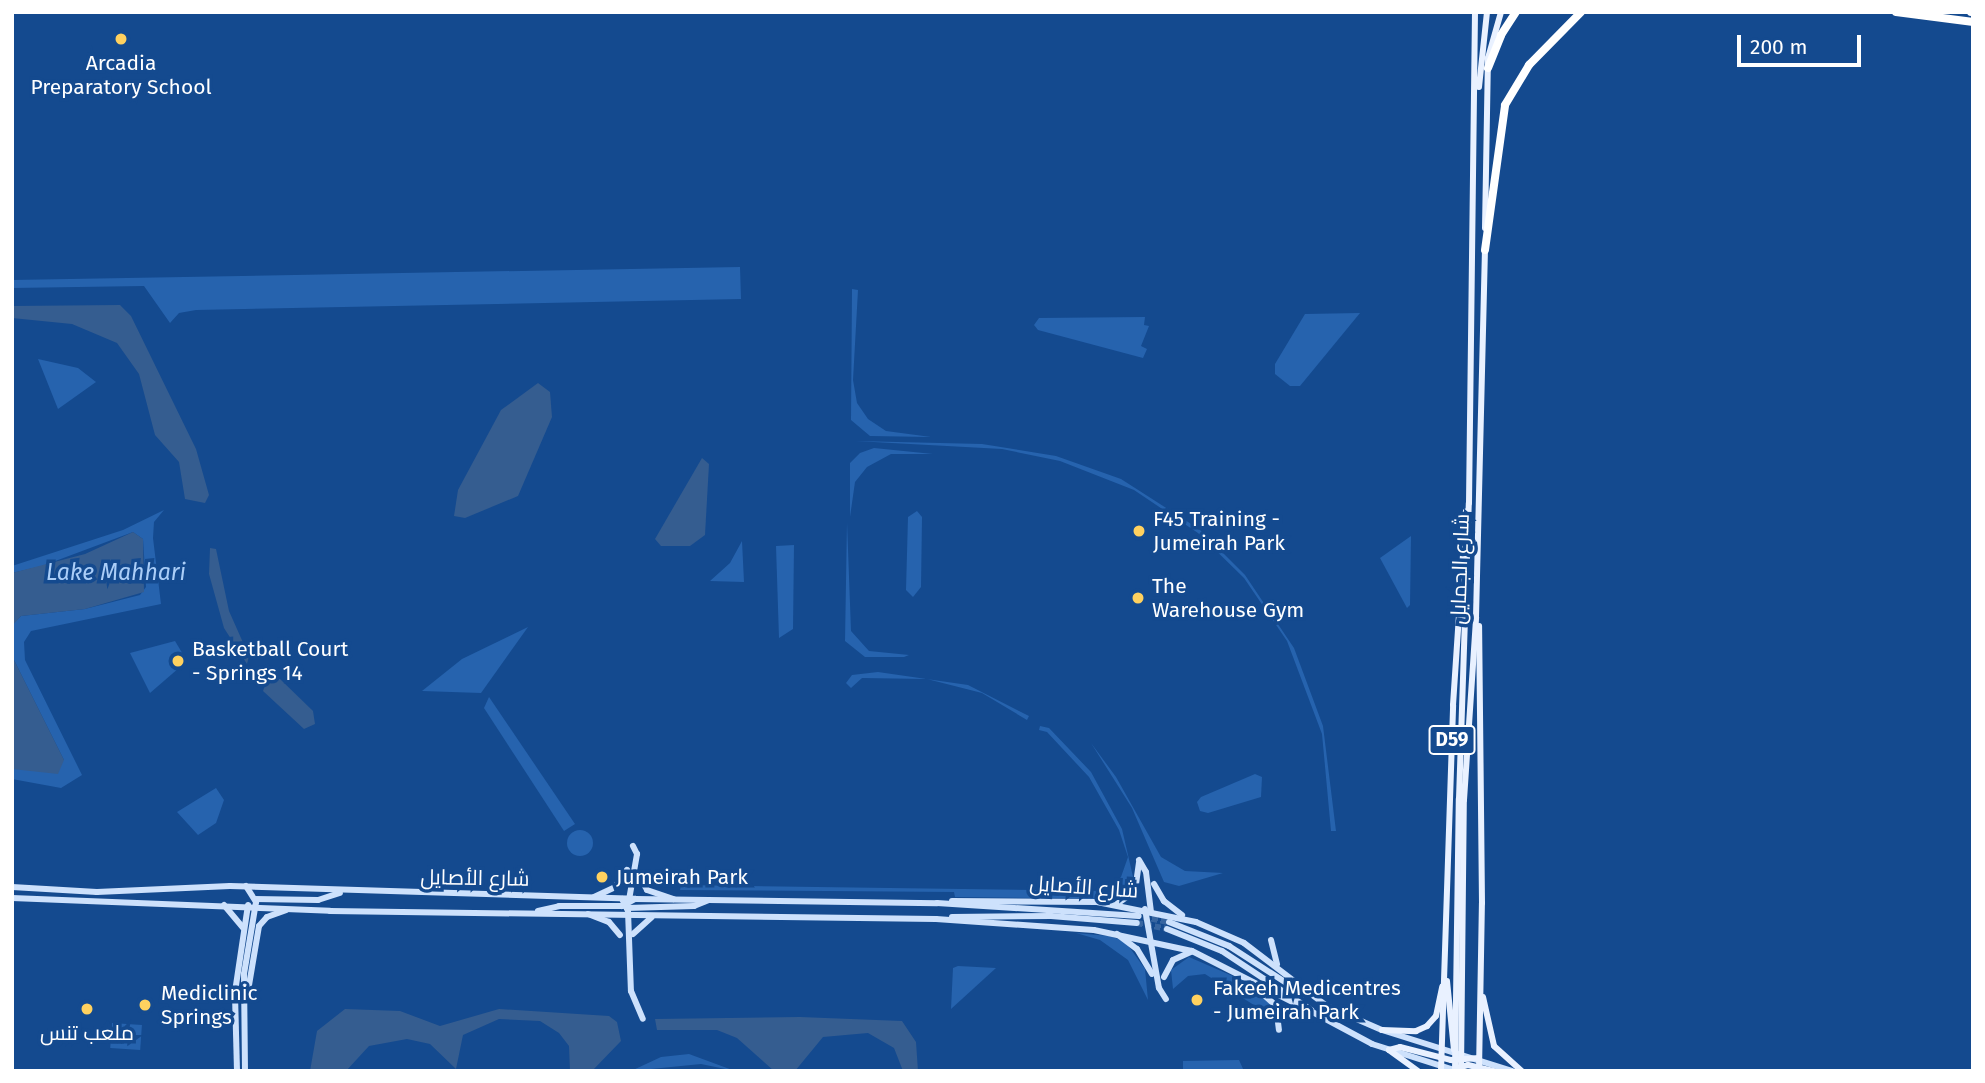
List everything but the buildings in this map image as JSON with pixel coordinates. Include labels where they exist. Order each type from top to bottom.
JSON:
[{"type":"highway","points":[[1488,68],[1501,35],[1516,12]]},
{"type":"highway","points":[[1485,250],[1505,105],[1524,71],[1581,12]]},
{"type":"highway","points":[[1896,12],[1973,22]]},
{"type":"main road","points":[[1475,12],[1476,92]]},
{"type":"main road","points":[[1476,92],[1487,12]]},
{"type":"main road","name":"شارع الجمايل","points":[[1461,800],[1476,617],[1488,68],[1501,12]]},
{"type":"main road","name":"شارع الجمايل","points":[[1461,1068],[1461,800],[1476,92]]},
{"type":"main road","name":"D59","points":[[1441,1065],[1454,705],[1463,530],[1469,503]]},
{"type":"main road","name":"D59","points":[[1476,617],[1481,643],[1479,1069]]},
{"type":"main road","points":[[633,846],[637,854],[628,907],[629,981],[643,1018]]},
{"type":"main road","points":[[1117,904],[1137,886],[1139,860],[1146,872],[1148,910],[1156,941],[1159,988],[1166,999]]},
{"type":"main road","points":[[592,898],[615,887],[628,870]]},
{"type":"main road","points":[[639,876],[647,890],[673,899]]},
{"type":"main road","points":[[1154,884],[1170,907],[1196,922]]},
{"type":"main road","points":[[245,1071],[244,974],[253,903],[246,886]]},
{"type":"main road","name":"شارع الأصايل","points":[[12,887],[97,892],[246,886],[341,892],[592,898],[658,916],[936,919],[1051,916],[1138,919],[937,903]]},
{"type":"main road","points":[[253,903],[318,900],[341,892]]},
{"type":"main road","name":"شارع الأصايل","points":[[12,898],[253,903],[292,909],[588,914],[673,899],[937,903],[1041,900],[1117,904],[1196,922],[1244,943],[1328,1007]]},
{"type":"main road","points":[[532,913],[559,906],[694,906],[711,899]]},
{"type":"main road","points":[[237,1071],[235,992],[243,928],[253,903]]},
{"type":"main road","points":[[222,904],[243,928]]},
{"type":"main road","points":[[243,1020],[259,926],[270,915],[292,909]]},
{"type":"main road","points":[[588,914],[609,922],[620,934]]},
{"type":"main road","points":[[633,934],[658,916]]},
{"type":"main road","name":"شارع الأصايل","points":[[936,919],[1112,932],[1192,951],[1390,1050],[1461,1068]]},
{"type":"main road","name":"شارع الأصايل","points":[[1324,1018],[1228,955],[1168,926],[1229,946],[1328,1007],[1382,1030],[1443,1048]]},
{"type":"main road","points":[[1112,932],[1137,949],[1152,974]]},
{"type":"main road","points":[[1272,940],[1272,956],[1282,971]]},
{"type":"main road","points":[[1164,977],[1172,960],[1192,951]]},
{"type":"main road","points":[[1235,972],[1276,1006],[1279,1030]]},
{"type":"main road","points":[[1382,1030],[1416,1031],[1430,1024],[1446,979]]},
{"type":"main road","points":[[1446,979],[1454,1052],[1461,1068]]},
{"type":"main road","points":[[1480,989],[1494,1046],[1522,1071]]},
{"type":"main road","points":[[1443,1048],[1512,1071]]},
{"type":"main road","points":[[1390,1050],[1418,1071]]},
{"type":"main road","points":[[1461,1068],[1479,1058]]},
{"type":"main road","points":[[1461,1068],[1493,1071]]},
{"type":"shaded area","points":[[740,267],[741,299],[196,310],[179,313],[170,323],[144,286],[12,288],[12,280]]},
{"type":"shaded area","points":[[852,289],[858,290],[853,380],[857,403],[868,419],[886,431],[931,437],[870,436],[851,420]]},
{"type":"shaded area","points":[[1360,313],[1300,386],[1290,386],[1275,374],[1275,364],[1305,314]]},
{"type":"shaded area","points":[[1145,317],[1144,325],[1149,326],[1141,346],[1147,349],[1143,358],[1038,330],[1034,325],[1039,318]]},
{"type":"shaded area","points":[[38,359],[78,368],[96,382],[58,409]]},
{"type":"shaded area","points":[[855,441],[982,444],[1056,456],[1121,479],[1199,529],[1245,575],[1294,648],[1323,726],[1336,831],[1331,831],[1322,734],[1287,641],[1244,578],[1198,533],[1134,490],[1060,461],[1002,449]]},
{"type":"shaded area","points":[[874,448],[933,454],[891,454],[867,467],[855,482],[850,517],[850,463],[860,453]]},
{"type":"shaded area","points":[[164,510],[154,522],[153,538],[161,604],[31,631],[24,642],[25,660],[82,775],[61,788],[12,779],[12,769],[64,760],[12,656],[14,623],[21,616],[85,609],[140,595],[146,587],[143,539],[133,532],[42,566],[12,573],[12,566],[123,530]]},
{"type":"shaded area","points":[[917,511],[922,517],[921,587],[913,597],[906,590],[908,517]]},
{"type":"shaded area","points":[[847,522],[851,631],[869,651],[909,655],[865,657],[845,641]]},
{"type":"shaded area","points":[[1411,536],[1410,605],[1407,608],[1380,558]]},
{"type":"shaded area","points":[[742,541],[744,582],[710,581],[730,563]]},
{"type":"shaded area","points":[[794,545],[793,629],[779,638],[776,546]]},
{"type":"shaded area","points":[[528,627],[481,693],[422,691],[462,659]]},
{"type":"shaded area","points":[[175,641],[187,661],[150,693],[130,653]]},
{"type":"shaded area","points":[[878,672],[926,679],[862,678],[851,688],[846,683],[852,675]]},
{"type":"shaded area","points":[[928,679],[968,685],[1029,716],[1027,720],[982,693]]},
{"type":"shaded area","points":[[489,697],[575,824],[564,831],[484,708]]},
{"type":"shaded area","points":[[1040,726],[1049,728],[1091,772],[1122,829],[1134,881],[1120,899],[955,897],[954,892],[680,890],[681,885],[1106,891],[1121,877],[1128,857],[1119,830],[1089,777],[1047,732],[1039,730]]},
{"type":"shaded area","points":[[1091,743],[1116,777],[1161,857],[1185,871],[1223,873],[1179,886],[1164,882],[1132,808]]},
{"type":"shaded area","points":[[1255,774],[1262,777],[1261,797],[1208,813],[1200,811],[1197,802],[1201,797]]},
{"type":"shaded area","points":[[216,788],[224,800],[216,823],[198,835],[177,812]]},
{"type":"shaded area","points":[[580,830],[589,834],[593,843],[589,852],[580,856],[571,852],[567,843],[571,834]]},
{"type":"shaded area","points":[[1076,933],[1109,936],[1125,941],[1145,969],[1148,1000],[1128,960],[1100,940]]},
{"type":"shaded area","points":[[1189,957],[1251,984],[1270,1001],[1276,1014],[1268,1014],[1205,974],[1188,976],[1173,989],[1171,970]]},
{"type":"shaded area","points":[[958,966],[996,968],[951,1009],[953,968]]},
{"type":"shaded area","points":[[112,1023],[142,1025],[140,1050],[110,1048]]},
{"type":"shaded area","points":[[689,1054],[735,1071],[701,1064],[631,1071],[661,1057]]},
{"type":"shaded area","points":[[1239,1060],[1244,1071],[1183,1071],[1183,1061]]},
{"type":"water","points":[[120,305],[131,316],[196,449],[209,495],[205,503],[185,499],[179,462],[155,435],[139,374],[117,343],[72,324],[12,318],[12,306]]},
{"type":"water","points":[[538,383],[550,392],[552,417],[518,496],[465,518],[454,516],[458,490],[501,410]]},
{"type":"water","points":[[702,458],[709,464],[705,535],[690,546],[661,546],[655,539]]},
{"type":"water","name":"Lake Mahhari","points":[[133,532],[143,539],[144,592],[85,609],[21,616],[12,626],[12,573],[85,554]]},
{"type":"water","points":[[210,548],[216,549],[229,611],[249,656],[247,664],[224,628],[209,574]]},
{"type":"water","points":[[12,656],[64,760],[58,774],[12,769]]},
{"type":"water","points":[[268,677],[280,679],[313,711],[315,724],[304,729],[263,691]]},
{"type":"water","points":[[345,1009],[400,1011],[440,1026],[499,1009],[609,1016],[617,1022],[621,1041],[592,1071],[570,1071],[569,1046],[559,1033],[540,1021],[499,1019],[463,1035],[456,1069],[430,1044],[407,1039],[369,1046],[346,1071],[310,1071],[317,1031]]},
{"type":"water","points":[[800,1017],[902,1021],[916,1042],[918,1071],[903,1071],[894,1048],[868,1033],[823,1037],[795,1071],[774,1071],[737,1038],[717,1030],[657,1030],[655,1019]]},
{"type":"tunnel","points":[[1143,917],[1169,922]]},
{"type":"tunnel","points":[[1137,923],[1167,929]]},
{"type":"place","name":"Arcadia Preparatory School","points":[[121,39]]},
{"type":"place","name":"F45 Training - Jumeirah Park","points":[[1139,531]]},
{"type":"place","name":"The Warehouse Gym","points":[[1138,598]]},
{"type":"place","name":"Basketball Court - Springs 14","points":[[178,661]]},
{"type":"place","name":"Jumeirah Park","points":[[602,877]]},
{"type":"place","name":"Fakeeh Medicentres - Jumeirah Park","points":[[1197,1000]]},
{"type":"place","name":"Mediclinic Springs","points":[[145,1005]]},
{"type":"place","name":"ملعب تنس","points":[[87,1009]]}]
